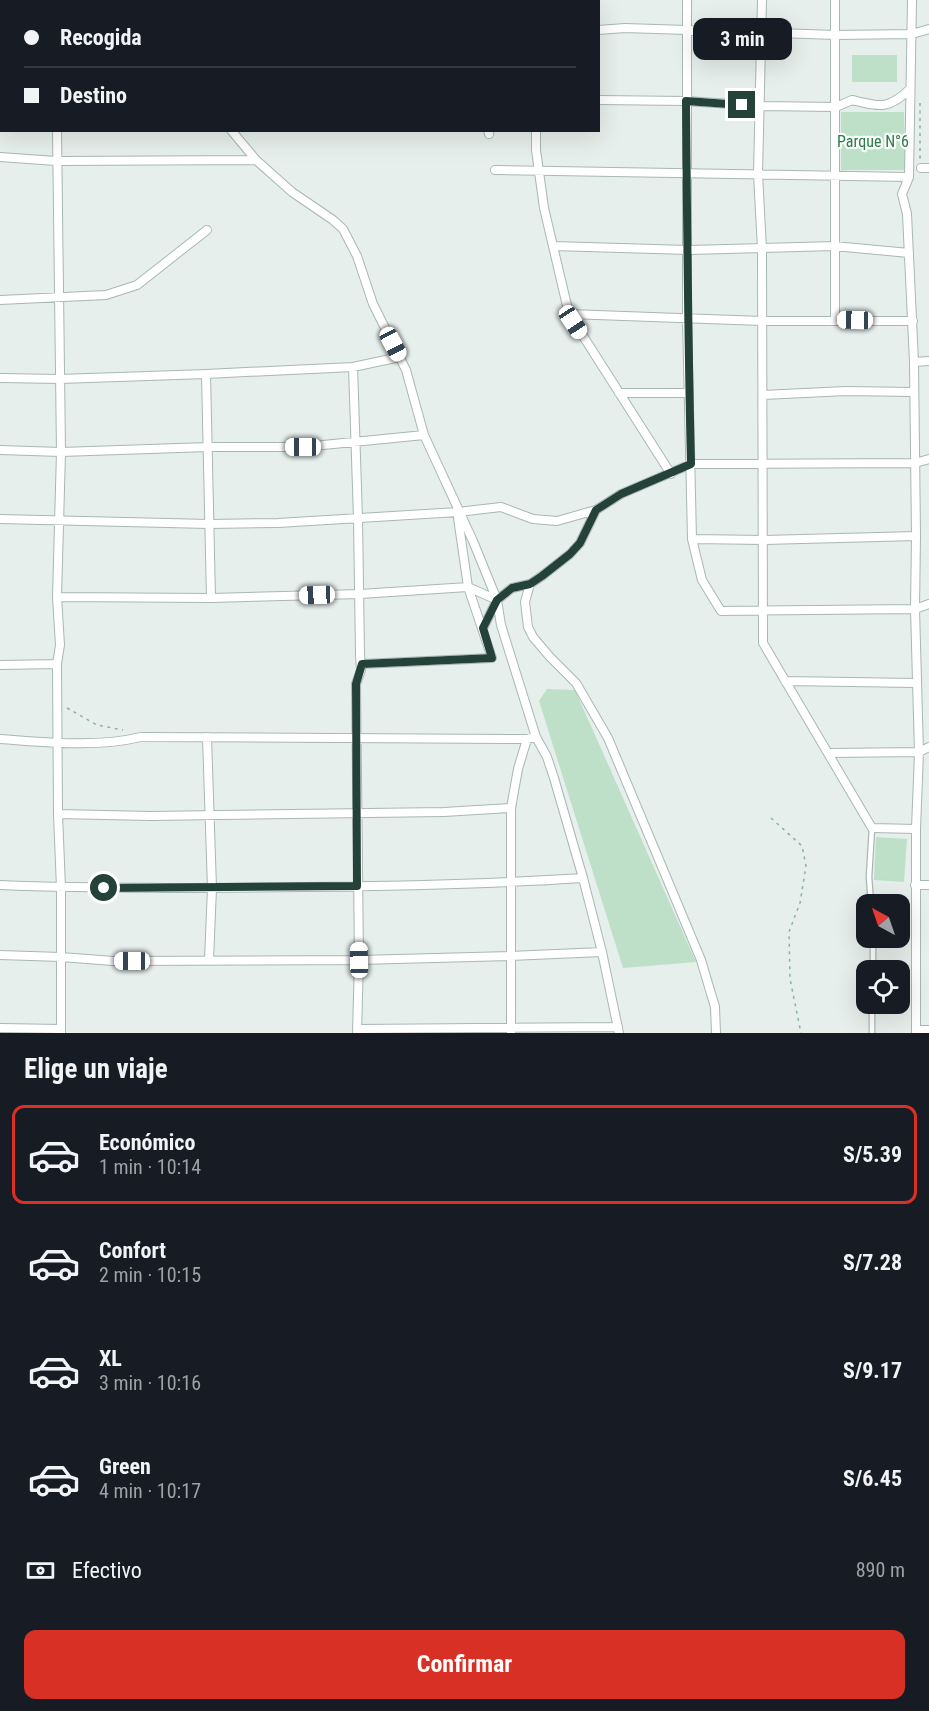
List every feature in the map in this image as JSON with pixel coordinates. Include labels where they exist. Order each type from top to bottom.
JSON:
[{"type":"street","points":[[687,0],[687,320],[692,539],[702,580],[721,611],[915,609],[929,604]]},
{"type":"street","points":[[762,0],[758,174],[762,249],[763,643],[872,828],[916,829]]},
{"type":"street","points":[[835,0],[836,320]]},
{"type":"street","points":[[912,0],[909,177],[902,194],[907,214],[915,362],[915,609],[919,752],[915,885],[916,1031],[929,1030]]},
{"type":"street","points":[[600,30],[625,28],[836,35],[912,34],[929,30]]},
{"type":"street","points":[[600,100],[836,107],[852,100],[881,106],[896,100],[910,89]]},
{"type":"street","points":[[0,1028],[61,1031],[57,664],[60,645],[57,597],[61,452],[57,132]]},
{"type":"street","points":[[233,132],[256,160],[292,192],[333,220],[343,230],[357,256],[367,289],[400,357],[424,435],[473,541],[497,600],[501,626],[536,737],[547,757],[554,778],[583,878],[619,1030],[357,1031],[359,960],[356,684],[362,664],[353,367]]},
{"type":"street","points":[[536,132],[544,208],[569,314],[671,474]]},
{"type":"street","points":[[0,157],[57,160],[256,160]]},
{"type":"street","points":[[495,170],[909,177]]},
{"type":"street","points":[[0,300],[106,295],[137,285],[207,230]]},
{"type":"street","points":[[553,246],[688,250],[762,249],[802,245],[909,253]]},
{"type":"street","points":[[569,314],[687,320],[913,321]]},
{"type":"street","points":[[0,378],[60,379],[353,367],[400,357]]},
{"type":"street","points":[[915,362],[929,361]]},
{"type":"street","points":[[206,374],[211,598]]},
{"type":"street","points":[[763,395],[846,391],[914,392]]},
{"type":"street","points":[[619,393],[689,393]]},
{"type":"street","points":[[0,450],[61,452],[208,447],[303,447],[424,435]]},
{"type":"street","points":[[0,519],[209,524],[278,523],[458,512],[501,507],[533,519],[557,521],[596,510],[621,494],[691,464],[915,463],[929,459]]},
{"type":"street","points":[[483,628],[497,600],[512,588],[530,584],[557,565],[580,543],[596,510]]},
{"type":"street","points":[[362,664],[492,658],[468,587],[458,512]]},
{"type":"street","points":[[692,539],[764,540],[916,536]]},
{"type":"street","points":[[530,584],[525,602],[528,627],[533,637],[550,657],[576,683],[608,738],[701,960],[715,1007],[716,1033]]},
{"type":"street","points":[[57,597],[211,598],[360,594],[468,587],[497,600]]},
{"type":"street","points":[[0,665],[57,664]]},
{"type":"street","points":[[785,681],[916,683]]},
{"type":"street","points":[[0,740],[59,743],[122,741],[141,737],[357,740],[527,739],[536,737]]},
{"type":"street","points":[[207,737],[212,888],[209,960]]},
{"type":"street","points":[[511,1031],[511,808],[518,769],[527,739]]},
{"type":"street","points":[[828,753],[919,752],[929,747]]},
{"type":"street","points":[[58,814],[151,816],[511,808]]},
{"type":"street","points":[[0,885],[61,888],[212,888],[510,883],[583,878]]},
{"type":"street","points":[[915,885],[929,885]]},
{"type":"street","points":[[0,955],[113,961],[359,960],[602,952]]},
{"type":"lane","points":[[870,894],[872,828]]},
{"type":"lane","points":[[872,1014],[872,1033]]},
{"type":"path","points":[[58,704],[97,725],[126,731]]},
{"type":"path","points":[[771,818],[802,846],[806,866],[800,903],[789,932],[790,979],[801,1033]]},
{"type":"green space","points":[[852,55],[897,55],[897,82],[852,82]]},
{"type":"green space","name":"Parque N°6","points":[[841,112],[904,112],[905,170],[841,170]]},
{"type":"green space","points":[[547,689],[575,690],[696,962],[623,968],[539,701]]},
{"type":"green space","points":[[876,837],[907,839],[904,882],[874,880]]},
{"type":"route","points":[[104,888],[357,886],[356,684],[362,664],[492,658],[483,628],[497,600],[512,588],[530,584],[570,554],[580,543],[596,510],[608,501],[691,464],[687,320],[686,101],[742,105]]}]
